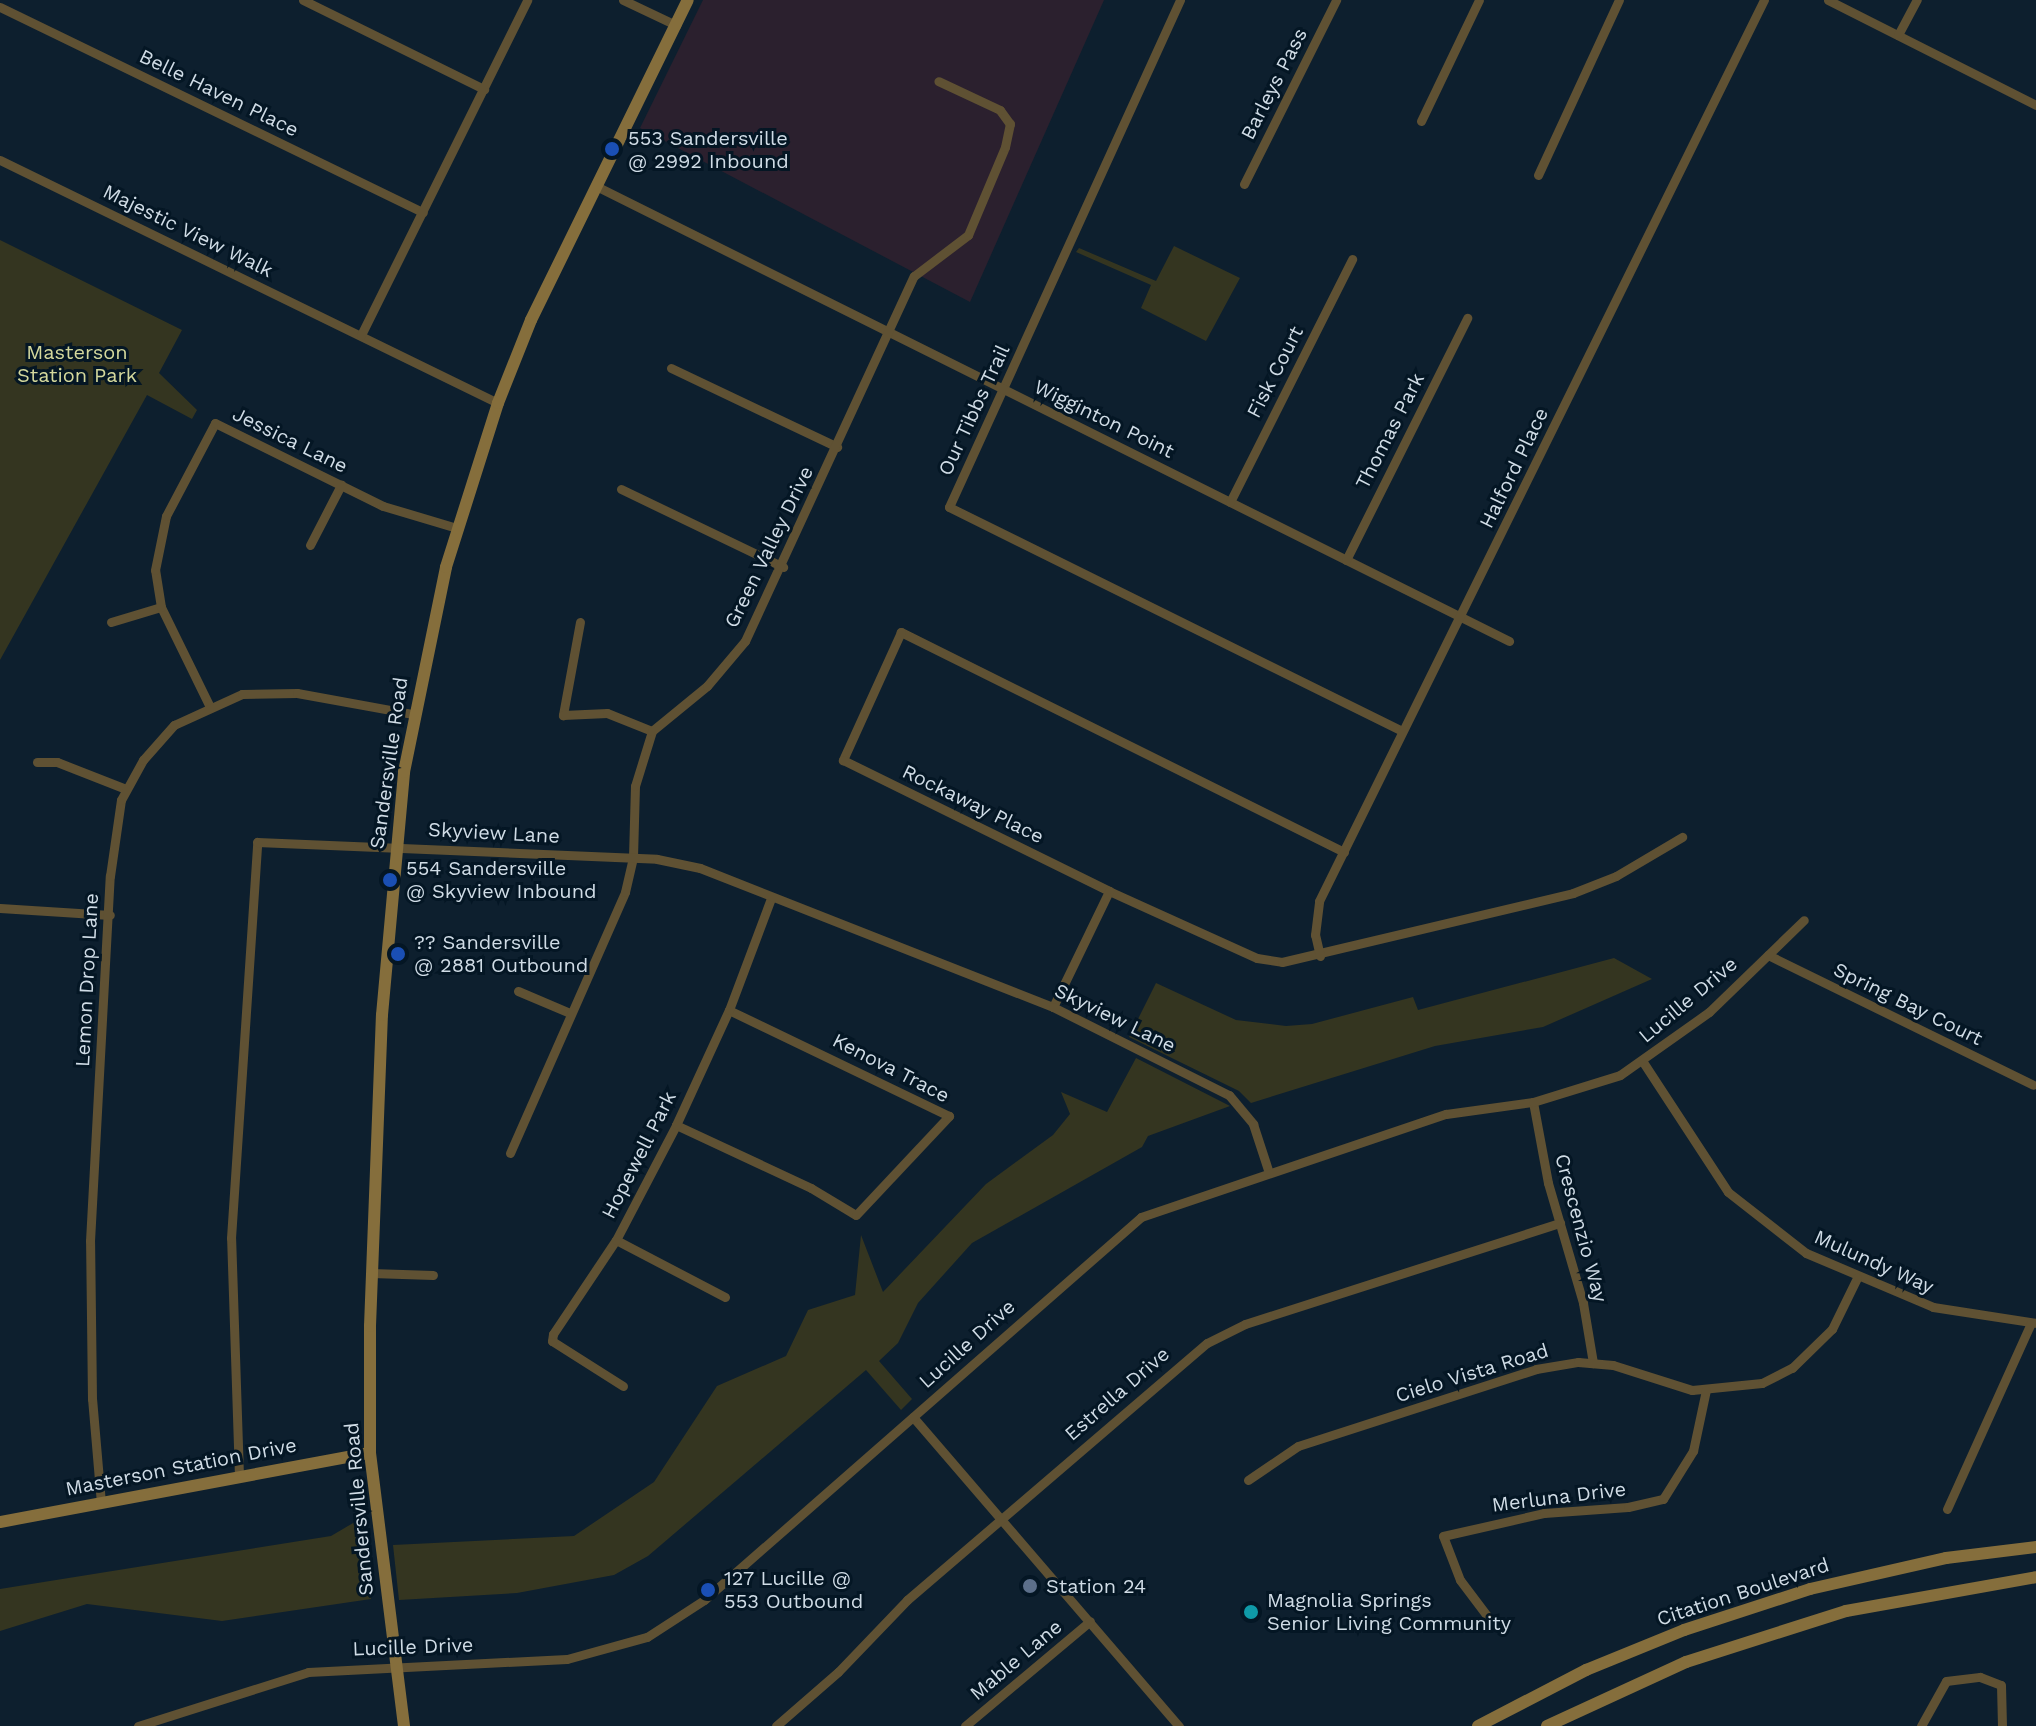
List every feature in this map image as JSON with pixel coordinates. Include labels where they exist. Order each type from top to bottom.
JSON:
[{"type":"street","points":[[303,0],[484,89]]},
{"type":"street","points":[[361,335],[527,0]]},
{"type":"street","points":[[623,0],[676,25]]},
{"type":"street","name":"Sandersville Road","points":[[404,1726],[393,1665],[370,1453],[371,1273],[382,1015],[413,714],[457,528],[498,403],[531,320],[688,0]]},
{"type":"street","name":"Our Tibbs Trail","points":[[1180,0],[949,507],[1402,731]]},
{"type":"street","name":"Barleys Pass","points":[[1244,184],[1336,0]]},
{"type":"street","points":[[1421,121],[1479,0]]},
{"type":"street","points":[[1538,175],[1619,0]]},
{"type":"street","name":"Halford Place","points":[[1320,956],[1317,911],[1344,852],[1764,0]]},
{"type":"street","points":[[1828,0],[2036,105]]},
{"type":"street","points":[[1898,35],[1917,0]]},
{"type":"street","name":"Belle Haven Place","points":[[0,7],[423,212]]},
{"type":"street","name":"Green Valley Drive","points":[[652,731],[707,686],[737,653],[783,567],[914,276],[968,235],[1010,124],[1000,110],[938,81]]},
{"type":"street","name":"Majestic View Walk","points":[[0,160],[498,403]]},
{"type":"street","name":"Wigginton Point","points":[[598,187],[1509,641]]},
{"type":"street","name":"Fisk Court","points":[[1230,502],[1352,259]]},
{"type":"street","name":"Thomas Park","points":[[1346,560],[1467,318]]},
{"type":"street","points":[[671,368],[837,447]]},
{"type":"street","name":"Jessica Lane","points":[[209,705],[161,607],[155,570],[160,533],[215,423],[383,506],[457,528]]},
{"type":"street","points":[[310,545],[341,485]]},
{"type":"street","points":[[621,489],[783,567]]},
{"type":"street","points":[[111,622],[161,607]]},
{"type":"street","points":[[510,1153],[625,892],[633,857],[635,786],[652,731],[607,713],[563,715],[580,622]]},
{"type":"street","name":"Rockaway Place","points":[[1344,852],[901,632],[843,760],[1109,891],[1257,958],[1282,962],[1320,956],[1584,889],[1682,837]]},
{"type":"street","name":"Lemon Drop Lane","points":[[101,1503],[92,1399],[90,1241],[113,841],[126,789],[163,736],[209,705],[242,694],[275,691],[413,714]]},
{"type":"street","points":[[37,762],[57,762],[126,789]]},
{"type":"street","name":"Skyview Lane","points":[[239,1476],[231,1238],[257,842],[633,857],[700,868],[1053,1007],[1229,1095],[1253,1124],[1268,1170]]},
{"type":"street","points":[[1053,1007],[1109,891]]},
{"type":"street","name":"Hopewell Park","points":[[623,1386],[552,1341],[616,1240],[676,1125],[729,1010],[771,898]]},
{"type":"street","points":[[0,908],[110,915]]},
{"type":"street","name":"Lucille Drive","points":[[138,1726],[296,1675],[393,1665],[567,1659],[647,1637],[704,1600],[1141,1217],[1268,1170],[1446,1114],[1574,1093],[1643,1062],[1709,1012],[1804,920]]},
{"type":"street","name":"Spring Bay Court","points":[[1768,955],[2033,1085]]},
{"type":"street","points":[[518,991],[570,1013]]},
{"type":"street","name":"Kenova Trace","points":[[676,1125],[811,1188],[856,1215],[949,1116],[729,1010]]},
{"type":"street","name":"Mulundy Way","points":[[1643,1062],[1728,1192],[1806,1253],[1857,1278],[1957,1314],[2033,1323]]},
{"type":"street","name":"Crescenzio Way","points":[[1533,1102],[1560,1223],[1583,1303],[1593,1363]]},
{"type":"street","name":"Estrella Drive","points":[[776,1726],[838,1672],[883,1622],[1168,1372],[1226,1332],[1560,1223]]},
{"type":"street","points":[[616,1240],[725,1297]]},
{"type":"street","points":[[371,1273],[433,1275]]},
{"type":"street","name":"Cielo Vista Road","points":[[1248,1480],[1298,1446],[1536,1369],[1593,1363],[1706,1390],[1762,1383],[1792,1368],[1832,1329],[1857,1278]]},
{"type":"street","points":[[1947,1509],[2033,1323]]},
{"type":"street","name":"Merluna Drive","points":[[1494,1625],[1460,1580],[1443,1536],[1544,1513],[1628,1507],[1663,1499],[1693,1451],[1706,1390]]},
{"type":"street","points":[[913,1417],[1003,1517],[1179,1726]]},
{"type":"street","name":"Masterson Station Drive","points":[[0,1522],[370,1453]]},
{"type":"street","name":"Citation Boulevard","points":[[1478,1726],[1600,1665],[1684,1630],[1810,1589],[1946,1558],[2036,1547]]},
{"type":"street","points":[[1547,1726],[1686,1662],[1817,1620],[1918,1594],[2036,1577]]},
{"type":"street","name":"Mable Lane","points":[[965,1726],[1090,1621]]},
{"type":"street","points":[[1921,1726],[1946,1681],[1980,1677],[2001,1685],[2002,1726]]},
{"type":"shaded area","points":[[703,0],[1104,0],[970,302],[640,128]]},
{"type":"green space","name":"Masterson Station Park","points":[[0,240],[182,330],[159,373],[197,410],[192,419],[147,395],[0,660]]},
{"type":"green space","points":[[1174,246],[1240,278],[1206,341],[1141,308],[1151,285],[1076,252],[1079,248],[1156,281]]},
{"type":"green space","points":[[1614,958],[1652,979],[1543,1027],[1435,1046],[1251,1103],[1239,1091],[1129,1037],[1156,983],[1236,1020],[1286,1026],[1312,1024],[1413,997],[1418,1010]]},
{"type":"green space","points":[[1136,1058],[1230,1106],[1148,1136],[1142,1147],[972,1243],[918,1303],[898,1343],[879,1361],[912,1399],[901,1410],[866,1370],[648,1556],[614,1575],[517,1593],[399,1600],[393,1545],[574,1536],[654,1482],[717,1386],[786,1356],[808,1310],[855,1295],[861,1235],[883,1292],[986,1184],[1053,1135],[1070,1114],[1061,1092],[1107,1112]]},
{"type":"green space","points":[[365,1516],[371,1599],[222,1621],[87,1604],[0,1631],[0,1589],[331,1536]]},
{"type":"place","name":"553 Sandersville @ 2992 Inbound","points":[[612,149]]},
{"type":"place","name":"554 Sandersville @ Skyview Inbound","points":[[390,880]]},
{"type":"place","name":"?? Sandersville @ 2881 Outbound","points":[[398,954]]},
{"type":"place","name":"Station 24","points":[[1030,1586]]},
{"type":"place","name":"127 Lucille @ 553 Outbound","points":[[708,1590]]},
{"type":"place","name":"Magnolia Springs Senior Living Community","points":[[1251,1612]]}]
